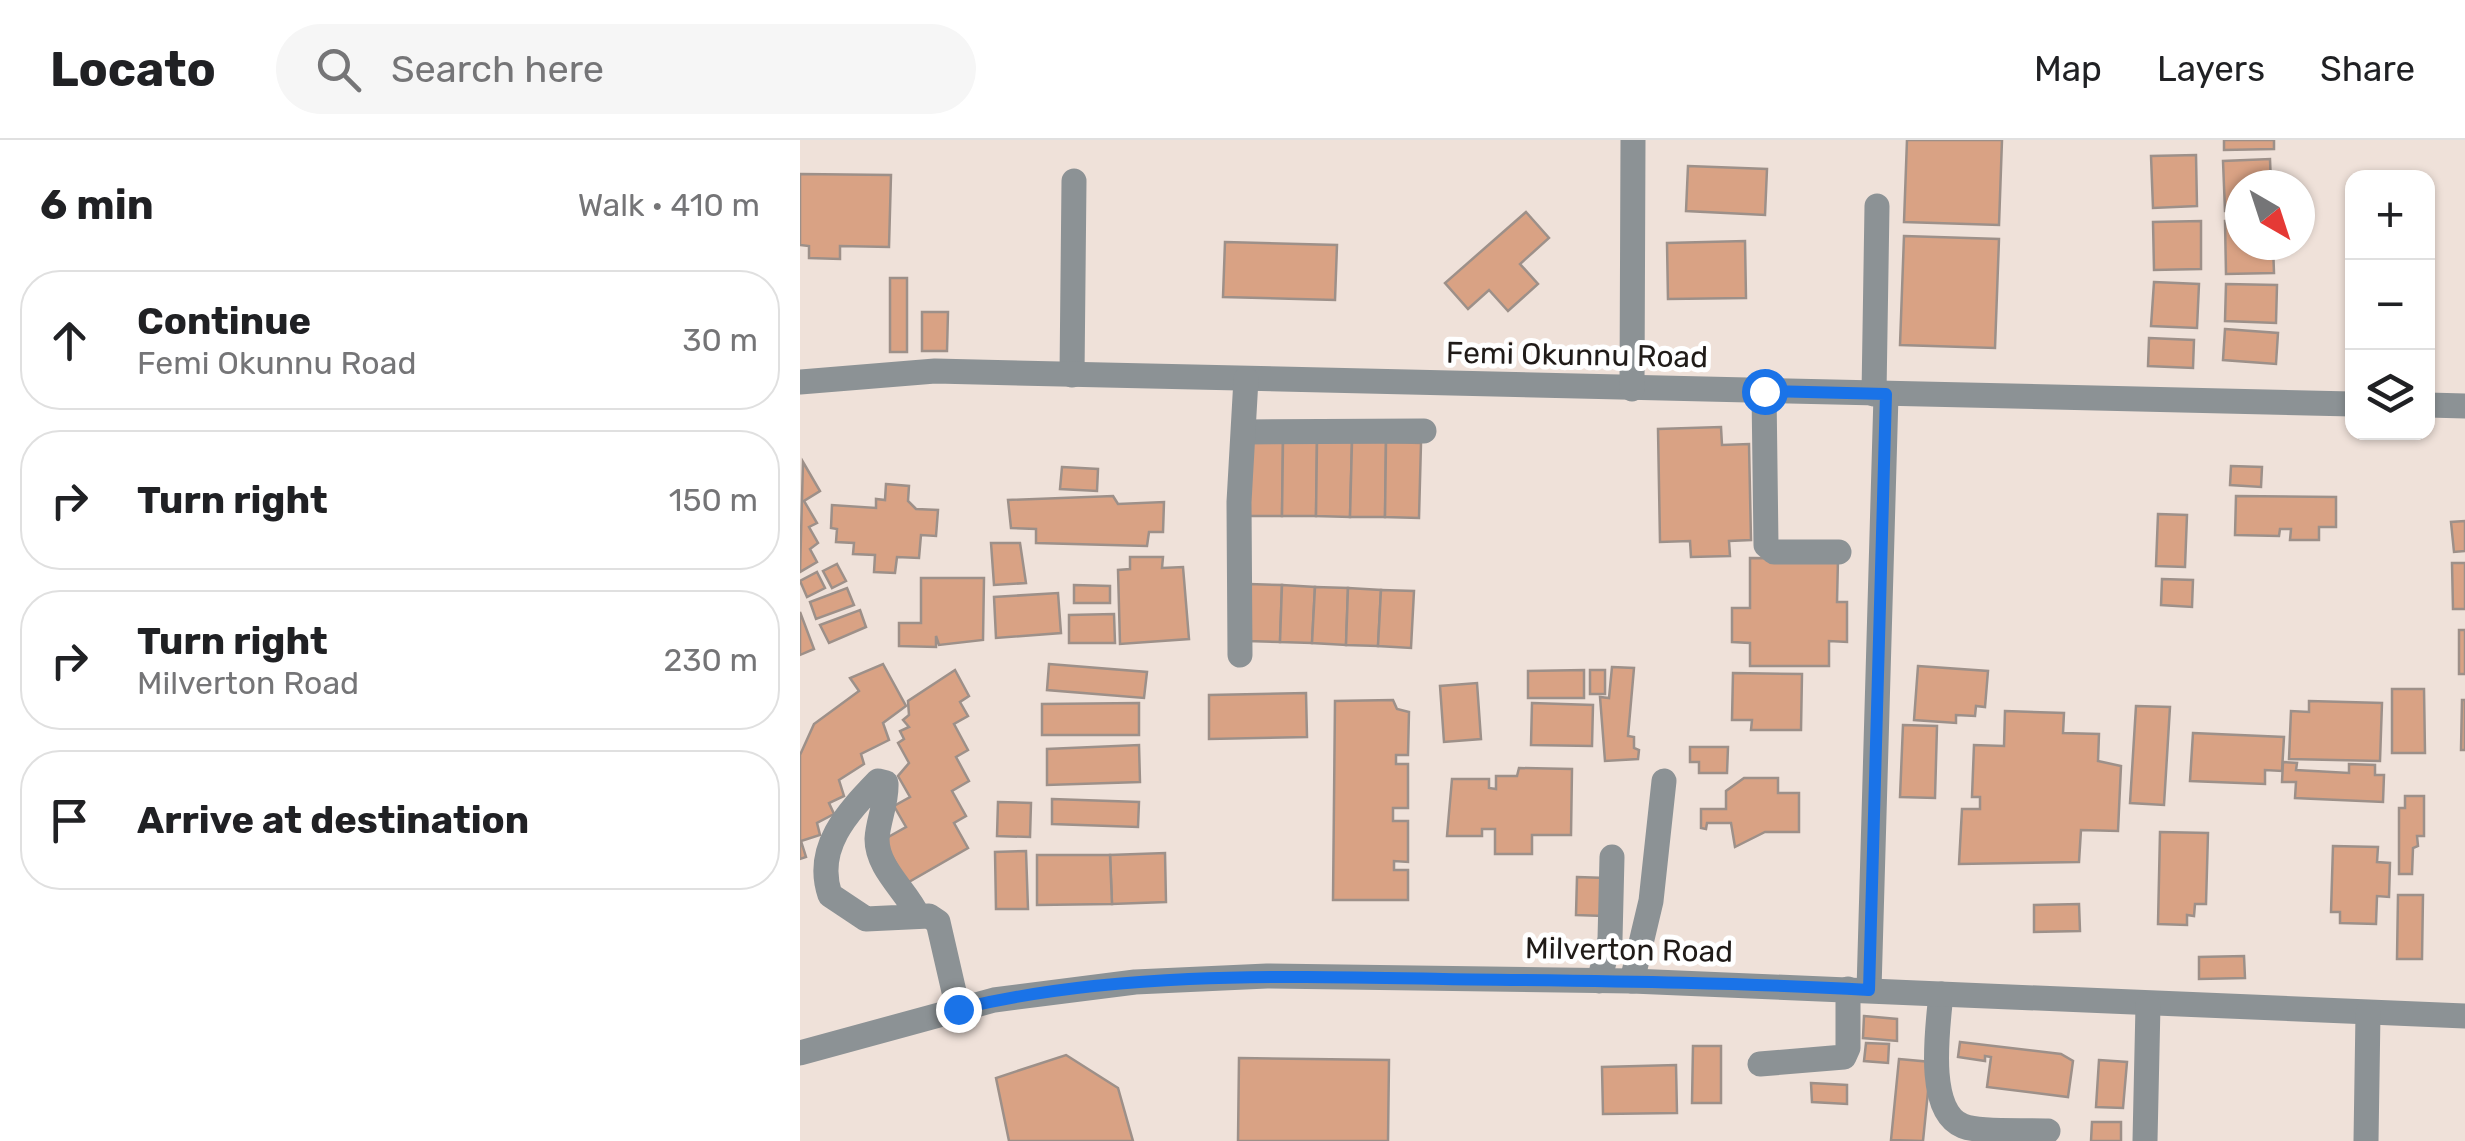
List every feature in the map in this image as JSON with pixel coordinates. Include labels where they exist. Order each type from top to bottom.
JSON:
[{"type":"street","points":[[1632,389],[1633,140]]},
{"type":"street","points":[[1072,374],[1074,182]]},
{"type":"street","points":[[1760,1064],[1844,1057],[1859,990],[1880,394],[1877,206]]},
{"type":"street","name":"Femi Okunnu Road","points":[[800,382],[935,372],[2345,404]]},
{"type":"street","points":[[1240,655],[1239,502],[1246,432],[1246,379]]},
{"type":"street","points":[[1764,391],[1766,545],[1774,552],[1839,552]]},
{"type":"street","points":[[2435,405],[2465,406]]},
{"type":"street","points":[[1246,432],[1424,430]]},
{"type":"street","points":[[918,916],[880,853],[877,839],[886,784],[878,781],[837,828],[824,862],[824,879],[830,895],[866,919],[918,916],[938,922],[958,1009]]},
{"type":"street","points":[[1632,981],[1651,902],[1664,781]]},
{"type":"street","points":[[1598,982],[1610,939],[1612,857]]},
{"type":"street","name":"Milverton Road","points":[[800,1052],[958,1009],[1135,982],[1248,977],[1632,981],[2465,1016]]},
{"type":"street","points":[[1941,994],[1937,1075],[1947,1114],[1963,1126],[2048,1131]]},
{"type":"street","points":[[2145,1141],[2148,1005]]},
{"type":"street","points":[[2366,1141],[2368,1013]]},
{"type":"building","points":[[1907,140],[2002,140],[1999,225],[1904,222]]},
{"type":"building","points":[[2224,140],[2274,140],[2274,149],[2224,150]]},
{"type":"building","points":[[2196,155],[2197,206],[2153,208],[2151,156]]},
{"type":"building","points":[[2270,159],[2270,170],[2225,170],[2225,211],[2223,161]]},
{"type":"building","points":[[1688,166],[1767,169],[1765,215],[1686,211]]},
{"type":"building","points":[[800,174],[891,175],[889,247],[840,246],[840,259],[809,258],[809,246],[800,245]]},
{"type":"building","points":[[1526,212],[1549,238],[1520,264],[1538,284],[1508,311],[1489,290],[1468,309],[1445,283]]},
{"type":"building","points":[[2201,221],[2201,269],[2154,270],[2153,222]]},
{"type":"building","points":[[1904,236],[1999,239],[1995,348],[1900,345]]},
{"type":"building","points":[[1745,241],[1746,298],[1668,299],[1667,243]]},
{"type":"building","points":[[1225,242],[1337,245],[1335,300],[1223,297]]},
{"type":"building","points":[[2226,260],[2274,260],[2274,273],[2226,274]]},
{"type":"building","points":[[890,278],[907,278],[907,352],[890,352]]},
{"type":"building","points":[[2154,282],[2199,284],[2197,328],[2151,326]]},
{"type":"building","points":[[2226,284],[2277,285],[2276,323],[2225,321]]},
{"type":"building","points":[[922,312],[948,312],[947,351],[922,351]]},
{"type":"building","points":[[2225,329],[2278,333],[2276,364],[2223,360]]},
{"type":"building","points":[[2149,338],[2194,340],[2193,368],[2148,366]]},
{"type":"building","points":[[1721,427],[1722,445],[1749,444],[1751,540],[1729,541],[1730,556],[1691,557],[1690,541],[1660,542],[1658,429]]},
{"type":"building","points":[[1248,441],[1283,441],[1282,516],[1247,516]]},
{"type":"building","points":[[1283,441],[1317,441],[1316,516],[1282,516]]},
{"type":"building","points":[[1317,441],[1352,442],[1350,517],[1316,516]]},
{"type":"building","points":[[1352,442],[1386,442],[1385,517],[1350,517]]},
{"type":"building","points":[[1386,442],[1421,443],[1419,518],[1385,517]]},
{"type":"building","points":[[803,462],[820,491],[804,501],[817,523],[809,527],[818,543],[810,549],[817,562],[800,572]]},
{"type":"building","points":[[2231,466],[2262,467],[2261,487],[2230,485]]},
{"type":"building","points":[[1062,467],[1098,469],[1097,491],[1060,489]]},
{"type":"building","points":[[886,484],[909,486],[908,501],[916,509],[938,510],[936,536],[921,535],[919,558],[897,557],[895,573],[874,572],[875,555],[853,554],[854,543],[836,542],[837,529],[831,528],[832,505],[876,508],[876,499],[885,500]]},
{"type":"building","points":[[1113,496],[1118,504],[1164,502],[1163,532],[1149,532],[1147,546],[1036,543],[1036,529],[1011,528],[1008,500]]},
{"type":"building","points":[[2236,496],[2336,497],[2336,527],[2319,527],[2319,540],[2290,540],[2291,529],[2280,529],[2279,536],[2235,535]]},
{"type":"building","points":[[2158,514],[2187,515],[2185,567],[2156,566]]},
{"type":"building","points":[[2465,521],[2465,551],[2454,552],[2451,522]]},
{"type":"building","points":[[991,543],[1020,543],[1026,583],[994,585]]},
{"type":"building","points":[[1130,557],[1163,557],[1162,568],[1183,567],[1189,639],[1120,644],[1118,570],[1130,569]]},
{"type":"building","points":[[1750,558],[1838,559],[1837,602],[1847,602],[1847,642],[1829,641],[1829,666],[1750,666],[1750,643],[1732,642],[1732,608],[1750,608]]},
{"type":"building","points":[[2452,563],[2465,563],[2465,609],[2453,609]]},
{"type":"building","points":[[837,564],[846,581],[832,588],[823,571]]},
{"type":"building","points":[[817,572],[825,588],[807,597],[800,581]]},
{"type":"building","points":[[921,578],[984,578],[983,640],[939,645],[936,636],[936,647],[899,646],[899,623],[921,623]]},
{"type":"building","points":[[2162,579],[2193,580],[2192,607],[2161,605]]},
{"type":"building","points":[[1249,584],[1282,585],[1280,642],[1247,641]]},
{"type":"building","points":[[1074,585],[1110,586],[1110,603],[1074,603]]},
{"type":"building","points":[[1282,585],[1315,587],[1312,643],[1280,642]]},
{"type":"building","points":[[1315,587],[1348,588],[1346,645],[1312,643]]},
{"type":"building","points":[[847,588],[854,605],[816,619],[810,602]]},
{"type":"building","points":[[1348,588],[1381,590],[1378,646],[1346,645]]},
{"type":"building","points":[[1381,590],[1414,591],[1411,648],[1378,646]]},
{"type":"building","points":[[1058,593],[1061,633],[996,638],[994,597]]},
{"type":"building","points":[[860,610],[866,627],[829,643],[820,625]]},
{"type":"building","points":[[800,612],[814,649],[800,655]]},
{"type":"building","points":[[1114,614],[1115,643],[1069,643],[1069,615]]},
{"type":"building","points":[[2459,630],[2465,630],[2465,674],[2459,674]]},
{"type":"building","points":[[883,664],[906,706],[883,723],[889,740],[861,754],[864,764],[839,780],[844,796],[829,803],[834,814],[817,823],[820,835],[801,841],[806,857],[800,859],[800,755],[814,724],[859,691],[850,678]]},
{"type":"building","points":[[1049,664],[1147,672],[1144,698],[1047,690]]},
{"type":"building","points":[[1918,666],[1988,671],[1985,707],[1976,706],[1975,716],[1956,715],[1956,723],[1914,720]]},
{"type":"building","points":[[1612,667],[1634,668],[1628,736],[1634,737],[1638,759],[1605,761],[1600,697],[1609,698]]},
{"type":"building","points":[[955,670],[969,696],[960,702],[968,716],[954,724],[968,750],[956,757],[969,781],[952,791],[966,816],[954,823],[968,848],[907,883],[883,840],[906,827],[894,806],[910,797],[898,776],[909,763],[898,743],[904,739],[900,731],[909,727],[903,720],[909,715],[908,701]]},
{"type":"building","points":[[1584,670],[1584,698],[1528,698],[1528,671]]},
{"type":"building","points":[[1590,670],[1605,670],[1605,694],[1590,694]]},
{"type":"building","points":[[1733,673],[1802,674],[1801,730],[1751,730],[1752,720],[1732,720]]},
{"type":"building","points":[[1477,683],[1481,739],[1444,742],[1440,686]]},
{"type":"building","points":[[2392,689],[2424,689],[2425,753],[2392,753]]},
{"type":"building","points":[[1306,693],[1307,737],[1209,739],[1209,695]]},
{"type":"building","points":[[1393,700],[1397,709],[1409,712],[1408,755],[1396,755],[1396,764],[1408,764],[1408,808],[1393,808],[1393,821],[1408,821],[1408,862],[1394,861],[1394,870],[1408,870],[1408,900],[1333,900],[1335,701]]},
{"type":"building","points":[[2465,700],[2465,750],[2461,750]]},
{"type":"building","points":[[2309,701],[2382,703],[2380,761],[2289,759],[2291,711],[2309,712]]},
{"type":"building","points":[[1139,703],[1139,735],[1042,735],[1042,704]]},
{"type":"building","points":[[1532,703],[1593,705],[1592,746],[1531,745]]},
{"type":"building","points":[[2136,706],[2170,707],[2164,805],[2130,803]]},
{"type":"building","points":[[2005,711],[2064,713],[2063,733],[2099,734],[2098,761],[2121,766],[2118,831],[2081,830],[2079,862],[1959,864],[1962,809],[1980,809],[1980,797],[1972,797],[1974,745],[2004,746]]},
{"type":"building","points":[[1903,725],[1937,726],[1935,798],[1900,797]]},
{"type":"building","points":[[2193,733],[2284,737],[2282,771],[2265,770],[2265,784],[2190,781]]},
{"type":"building","points":[[1139,745],[1140,782],[1047,785],[1047,749]]},
{"type":"building","points":[[1690,747],[1728,747],[1727,773],[1699,773],[1699,762],[1690,762]]},
{"type":"building","points":[[2283,762],[2297,763],[2296,770],[2349,773],[2349,764],[2375,765],[2375,775],[2384,775],[2383,802],[2295,798],[2296,782],[2282,782]]},
{"type":"building","points":[[1519,768],[1572,769],[1571,835],[1532,835],[1532,854],[1495,854],[1495,829],[1482,829],[1482,836],[1447,836],[1452,779],[1489,779],[1489,788],[1496,789],[1496,776],[1517,776]]},
{"type":"building","points":[[1744,778],[1778,778],[1778,793],[1799,793],[1799,832],[1765,832],[1735,847],[1731,823],[1707,823],[1706,829],[1701,828],[1701,809],[1726,809],[1726,791]]},
{"type":"building","points":[[2405,796],[2424,796],[2424,836],[2417,836],[2418,846],[2413,848],[2412,874],[2399,874],[2399,808],[2405,808]]},
{"type":"building","points":[[1052,799],[1139,802],[1138,827],[1052,824]]},
{"type":"building","points":[[998,802],[1031,803],[1030,837],[997,836]]},
{"type":"building","points":[[2160,832],[2208,833],[2206,904],[2195,904],[2194,916],[2187,915],[2187,925],[2158,924]]},
{"type":"building","points":[[2333,846],[2378,847],[2377,862],[2390,863],[2389,897],[2377,896],[2376,924],[2340,923],[2340,912],[2331,912]]},
{"type":"building","points":[[1026,851],[1028,909],[996,909],[995,852]]},
{"type":"building","points":[[1165,853],[1166,902],[1112,904],[1110,855]]},
{"type":"building","points":[[1037,855],[1110,855],[1112,904],[1037,905]]},
{"type":"building","points":[[1577,877],[1606,878],[1604,916],[1576,915]]},
{"type":"building","points":[[2398,895],[2423,895],[2422,959],[2397,959]]},
{"type":"building","points":[[2079,904],[2080,931],[2034,932],[2034,905]]},
{"type":"building","points":[[2244,956],[2245,978],[2199,979],[2199,957]]},
{"type":"building","points":[[1864,1016],[1897,1019],[1897,1041],[1863,1038]]},
{"type":"building","points":[[1960,1042],[2061,1054],[2073,1061],[2068,1097],[1987,1087],[1991,1057],[1985,1056],[1985,1061],[1958,1057]]},
{"type":"building","points":[[1866,1043],[1889,1044],[1888,1063],[1864,1061]]},
{"type":"building","points":[[1693,1046],[1721,1046],[1721,1103],[1692,1103]]},
{"type":"building","points":[[1066,1055],[1118,1088],[1133,1141],[1009,1141],[996,1078]]},
{"type":"building","points":[[1239,1058],[1389,1060],[1388,1141],[1238,1141]]},
{"type":"building","points":[[1899,1059],[1931,1062],[1923,1141],[1891,1140]]},
{"type":"building","points":[[2099,1060],[2127,1062],[2123,1108],[2096,1107]]},
{"type":"building","points":[[1676,1065],[1677,1113],[1603,1114],[1602,1067]]},
{"type":"building","points":[[1811,1083],[1847,1085],[1847,1104],[1812,1102]]},
{"type":"building","points":[[2092,1122],[2121,1122],[2121,1141],[2091,1141]]},
{"type":"route","points":[[958,1009],[994,1000],[1135,982],[1267,976],[1632,981],[1869,990],[1886,394],[1764,391]]}]
